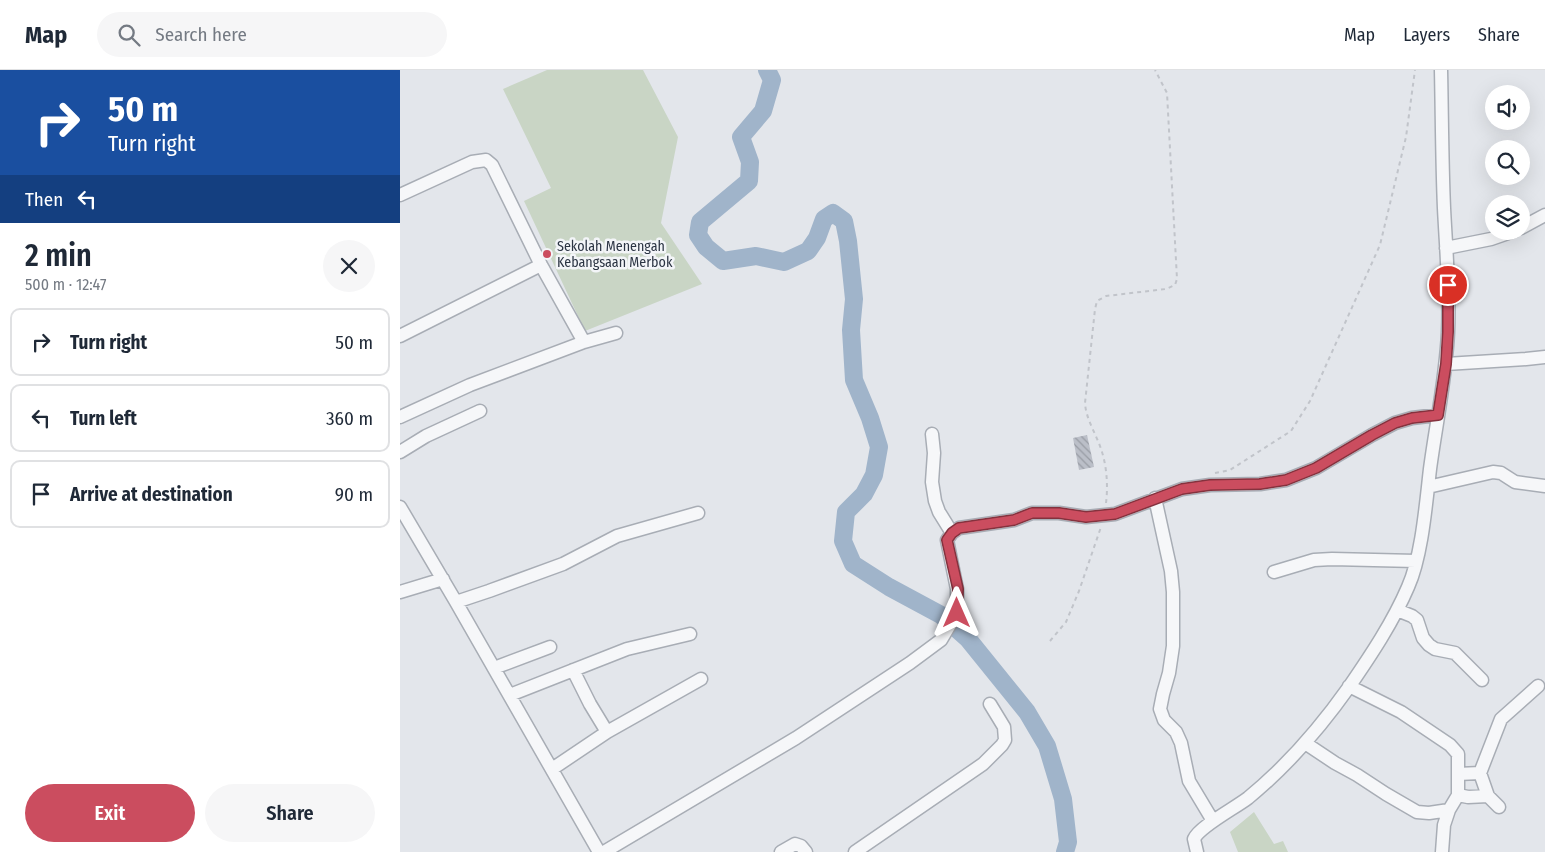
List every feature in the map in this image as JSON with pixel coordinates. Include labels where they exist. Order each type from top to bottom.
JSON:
[{"type":"street","points":[[1197,852],[1194,840],[1196,835],[1250,796],[1305,744],[1349,686],[1386,630],[1409,586],[1416,561],[1428,487],[1446,364],[1448,332],[1441,70]]},
{"type":"street","points":[[400,195],[472,162],[486,160],[492,165],[541,265],[584,342]]},
{"type":"street","points":[[1530,223],[1545,215]]},
{"type":"street","points":[[1446,248],[1487,240]]},
{"type":"street","points":[[400,336],[541,265]]},
{"type":"street","points":[[400,417],[470,385],[584,342],[616,333]]},
{"type":"street","points":[[1446,364],[1545,357]]},
{"type":"street","points":[[400,452],[426,436],[480,411]]},
{"type":"street","points":[[604,852],[796,738],[902,669],[941,640],[957,613],[958,589],[947,540],[952,533],[964,526],[1014,520],[1032,513],[1059,513],[1086,517],[1115,514],[1182,489],[1210,485],[1254,484],[1286,480],[1316,468],[1395,423],[1412,418],[1438,415]]},
{"type":"street","points":[[932,434],[934,453],[932,482],[935,501],[939,512],[952,533]]},
{"type":"street","points":[[1428,487],[1493,472],[1501,473],[1515,482],[1545,486]]},
{"type":"street","points":[[1155,498],[1174,592],[1173,646],[1169,673],[1162,694],[1160,709],[1164,720],[1176,732],[1181,743],[1190,781],[1213,821]]},
{"type":"street","points":[[400,507],[510,695],[598,852]]},
{"type":"street","points":[[456,602],[563,564],[624,534],[698,513]]},
{"type":"street","points":[[1274,572],[1314,560],[1416,561]]},
{"type":"street","points":[[400,592],[443,579]]},
{"type":"street","points":[[1397,610],[1417,620],[1422,638],[1435,649],[1455,654],[1482,680]]},
{"type":"street","points":[[510,695],[627,649],[690,634]]},
{"type":"street","points":[[494,668],[550,647]]},
{"type":"street","points":[[574,670],[590,704],[607,732]]},
{"type":"street","points":[[552,769],[607,732],[701,679]]},
{"type":"street","points":[[1349,686],[1401,712],[1450,745],[1458,754],[1458,795],[1449,810],[1444,824],[1442,852]]},
{"type":"street","points":[[1499,808],[1488,796],[1480,773],[1501,719],[1538,686]]},
{"type":"street","points":[[855,852],[983,764],[1002,745],[1005,740],[1004,727],[990,704]]},
{"type":"street","points":[[1305,744],[1417,812],[1429,813],[1449,810]]},
{"type":"street","points":[[1458,774],[1480,773]]},
{"type":"street","points":[[1458,795],[1468,797],[1488,796]]},
{"type":"street","points":[[781,852],[795,844],[801,846],[806,852]]},
{"type":"path","points":[[1050,641],[1066,622],[1080,590],[1104,515],[1107,497],[1102,452],[1085,411],[1084,403],[1097,301],[1106,296],[1166,290],[1175,284],[1177,279],[1167,93],[1156,70]]},
{"type":"path","points":[[1210,485],[1212,474],[1230,470],[1291,431],[1310,401],[1380,245],[1406,137],[1415,70]]},
{"type":"green space","points":[[547,70],[643,70],[678,137],[661,223],[702,284],[585,331],[524,201],[551,188],[503,89]]},
{"type":"green space","points":[[1254,812],[1274,844],[1283,841],[1288,852],[1238,852],[1230,832]]},
{"type":"building","points":[[1087,435],[1094,467],[1079,470],[1073,438]]},
{"type":"waterway","points":[[767,70],[772,80],[763,111],[741,137],[750,162],[749,181],[700,222],[698,235],[706,247],[723,261],[756,256],[784,262],[808,251],[817,238],[824,219],[833,213],[844,221],[854,299],[851,330],[854,380],[870,418],[879,447],[874,475],[864,494],[846,512],[843,541],[853,564],[889,587],[941,615],[968,639],[1027,712],[1047,746],[1063,799],[1068,842],[1065,852]]},
{"type":"place","name":"Sekolah Menengah Kebangsaan Merbok","points":[[547,254]]},
{"type":"route","points":[[957,613],[958,589],[947,540],[959,528],[1014,520],[1032,513],[1059,513],[1086,517],[1115,514],[1182,489],[1225,484],[1260,484],[1286,480],[1316,468],[1348,448],[1395,423],[1412,418],[1438,415],[1446,364],[1448,285]]}]
